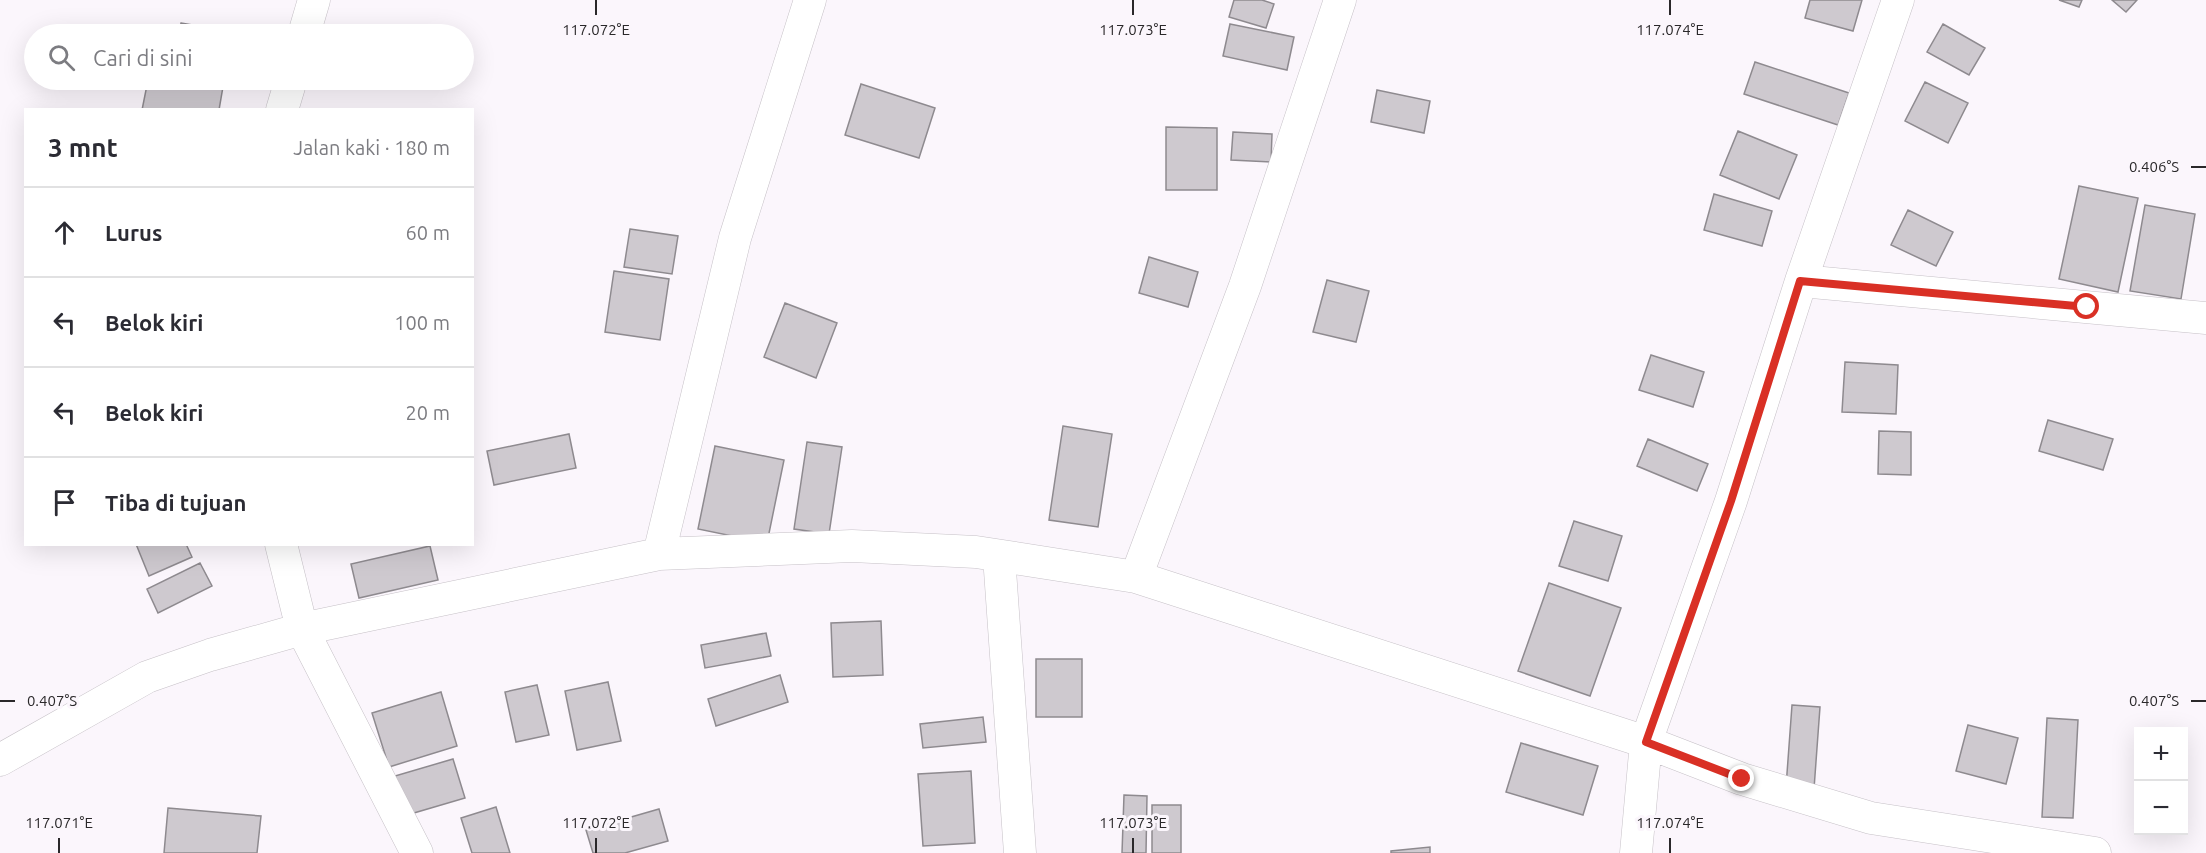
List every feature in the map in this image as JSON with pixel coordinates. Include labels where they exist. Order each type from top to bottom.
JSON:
[{"type":"street","points":[[307,24],[314,0]]},
{"type":"street","points":[[659,554],[735,238],[810,0]]},
{"type":"street","points":[[1136,577],[1245,286],[1340,0]]},
{"type":"street","points":[[1636,853],[1646,742],[1731,501],[1800,281],[1898,0]]},
{"type":"street","points":[[283,108],[288,90]]},
{"type":"street","points":[[1800,281],[2206,318]]},
{"type":"street","points":[[282,546],[303,629],[417,853]]},
{"type":"street","points":[[0,760],[147,677],[210,654],[303,629],[659,554],[852,546],[976,552],[1136,577],[1646,742],[1742,779],[1871,818],[2095,853]]},
{"type":"street","points":[[999,556],[1020,853]]},
{"type":"building","points":[[1234,0],[1262,0],[1274,4],[1266,28],[1229,17]]},
{"type":"building","points":[[1810,0],[1862,0],[1853,31],[1805,18]]},
{"type":"building","points":[[2059,0],[2082,0],[2079,7]]},
{"type":"building","points":[[2112,0],[2137,0],[2126,12]]},
{"type":"building","points":[[1230,24],[1294,37],[1287,70],[1223,56]]},
{"type":"building","points":[[1943,24],[1985,48],[1969,75],[1927,52]]},
{"type":"building","points":[[1755,62],[1849,93],[1838,125],[1744,94]]},
{"type":"building","points":[[1925,82],[1968,103],[1948,143],[1905,121]]},
{"type":"building","points":[[861,84],[935,108],[919,158],[845,135]]},
{"type":"building","points":[[146,90],[222,90],[219,108],[142,108]]},
{"type":"building","points":[[1377,90],[1430,101],[1424,133],[1371,122]]},
{"type":"building","points":[[1166,127],[1217,128],[1217,190],[1166,190]]},
{"type":"building","points":[[1738,131],[1797,155],[1779,199],[1720,175]]},
{"type":"building","points":[[1233,132],[1272,134],[1271,162],[1231,160]]},
{"type":"building","points":[[2079,186],[2138,198],[2118,292],[2059,279]]},
{"type":"building","points":[[1714,194],[1772,211],[1762,246],[1704,230]]},
{"type":"building","points":[[2145,205],[2195,214],[2181,299],[2130,291]]},
{"type":"building","points":[[1908,210],[1953,232],[1936,266],[1891,245]]},
{"type":"building","points":[[630,229],[678,236],[672,274],[624,267]]},
{"type":"building","points":[[1149,257],[1198,272],[1188,307],[1139,293]]},
{"type":"building","points":[[614,271],[669,279],[660,340],[605,332]]},
{"type":"building","points":[[1327,280],[1369,291],[1356,342],[1313,332]]},
{"type":"building","points":[[785,303],[837,323],[816,378],[764,357]]},
{"type":"building","points":[[1651,355],[1704,372],[1693,407],[1639,390]]},
{"type":"building","points":[[1845,362],[1898,365],[1896,414],[1842,412]]},
{"type":"building","points":[[2048,420],[2113,439],[2103,470],[2039,451]]},
{"type":"building","points":[[1063,426],[1112,434],[1098,527],[1049,520]]},
{"type":"building","points":[[1879,431],[1911,432],[1911,475],[1878,474]]},
{"type":"building","points":[[569,434],[576,468],[494,485],[487,451]]},
{"type":"building","points":[[1648,439],[1708,464],[1697,491],[1637,466]]},
{"type":"building","points":[[807,442],[842,447],[829,534],[794,529]]},
{"type":"building","points":[[715,446],[784,460],[767,543],[698,529]]},
{"type":"building","points":[[1574,521],[1622,536],[1608,581],[1559,566]]},
{"type":"building","points":[[137,546],[187,546],[192,557],[149,576]]},
{"type":"building","points":[[430,546],[438,580],[359,598],[351,564]]},
{"type":"building","points":[[200,563],[212,586],[158,613],[147,589]]},
{"type":"building","points":[[1549,583],[1621,608],[1590,696],[1518,671]]},
{"type":"building","points":[[881,621],[883,675],[833,677],[831,623]]},
{"type":"building","points":[[766,633],[771,656],[705,668],[701,645]]},
{"type":"building","points":[[1036,659],[1082,659],[1082,717],[1036,717]]},
{"type":"building","points":[[780,675],[788,702],[716,726],[708,699]]},
{"type":"building","points":[[608,682],[621,741],[577,750],[565,691]]},
{"type":"building","points":[[537,685],[549,735],[516,742],[505,692]]},
{"type":"building","points":[[441,692],[457,746],[389,767],[372,713]]},
{"type":"building","points":[[1792,705],[1820,707],[1814,789],[1786,787]]},
{"type":"building","points":[[983,717],[986,742],[923,748],[920,724]]},
{"type":"building","points":[[2047,718],[2078,720],[2073,818],[2042,817]]},
{"type":"building","points":[[1968,725],[2018,738],[2006,784],[1956,771]]},
{"type":"building","points":[[1521,743],[1598,766],[1583,815],[1506,792]]},
{"type":"building","points":[[453,759],[465,798],[407,815],[395,776]]},
{"type":"building","points":[[971,771],[975,843],[923,846],[918,774]]},
{"type":"building","points":[[1124,795],[1147,796],[1146,853],[1122,853]]},
{"type":"building","points":[[1152,805],[1181,805],[1181,853],[1152,853]]},
{"type":"building","points":[[496,807],[510,853],[472,853],[461,818]]},
{"type":"building","points":[[168,808],[261,816],[257,853],[164,853]]},
{"type":"building","points":[[659,809],[668,841],[625,853],[593,853],[586,830]]},
{"type":"building","points":[[1430,847],[1430,853],[1391,853],[1391,851]]},
{"type":"route","points":[[1742,779],[1646,742],[1731,501],[1800,281],[2087,307]]}]
